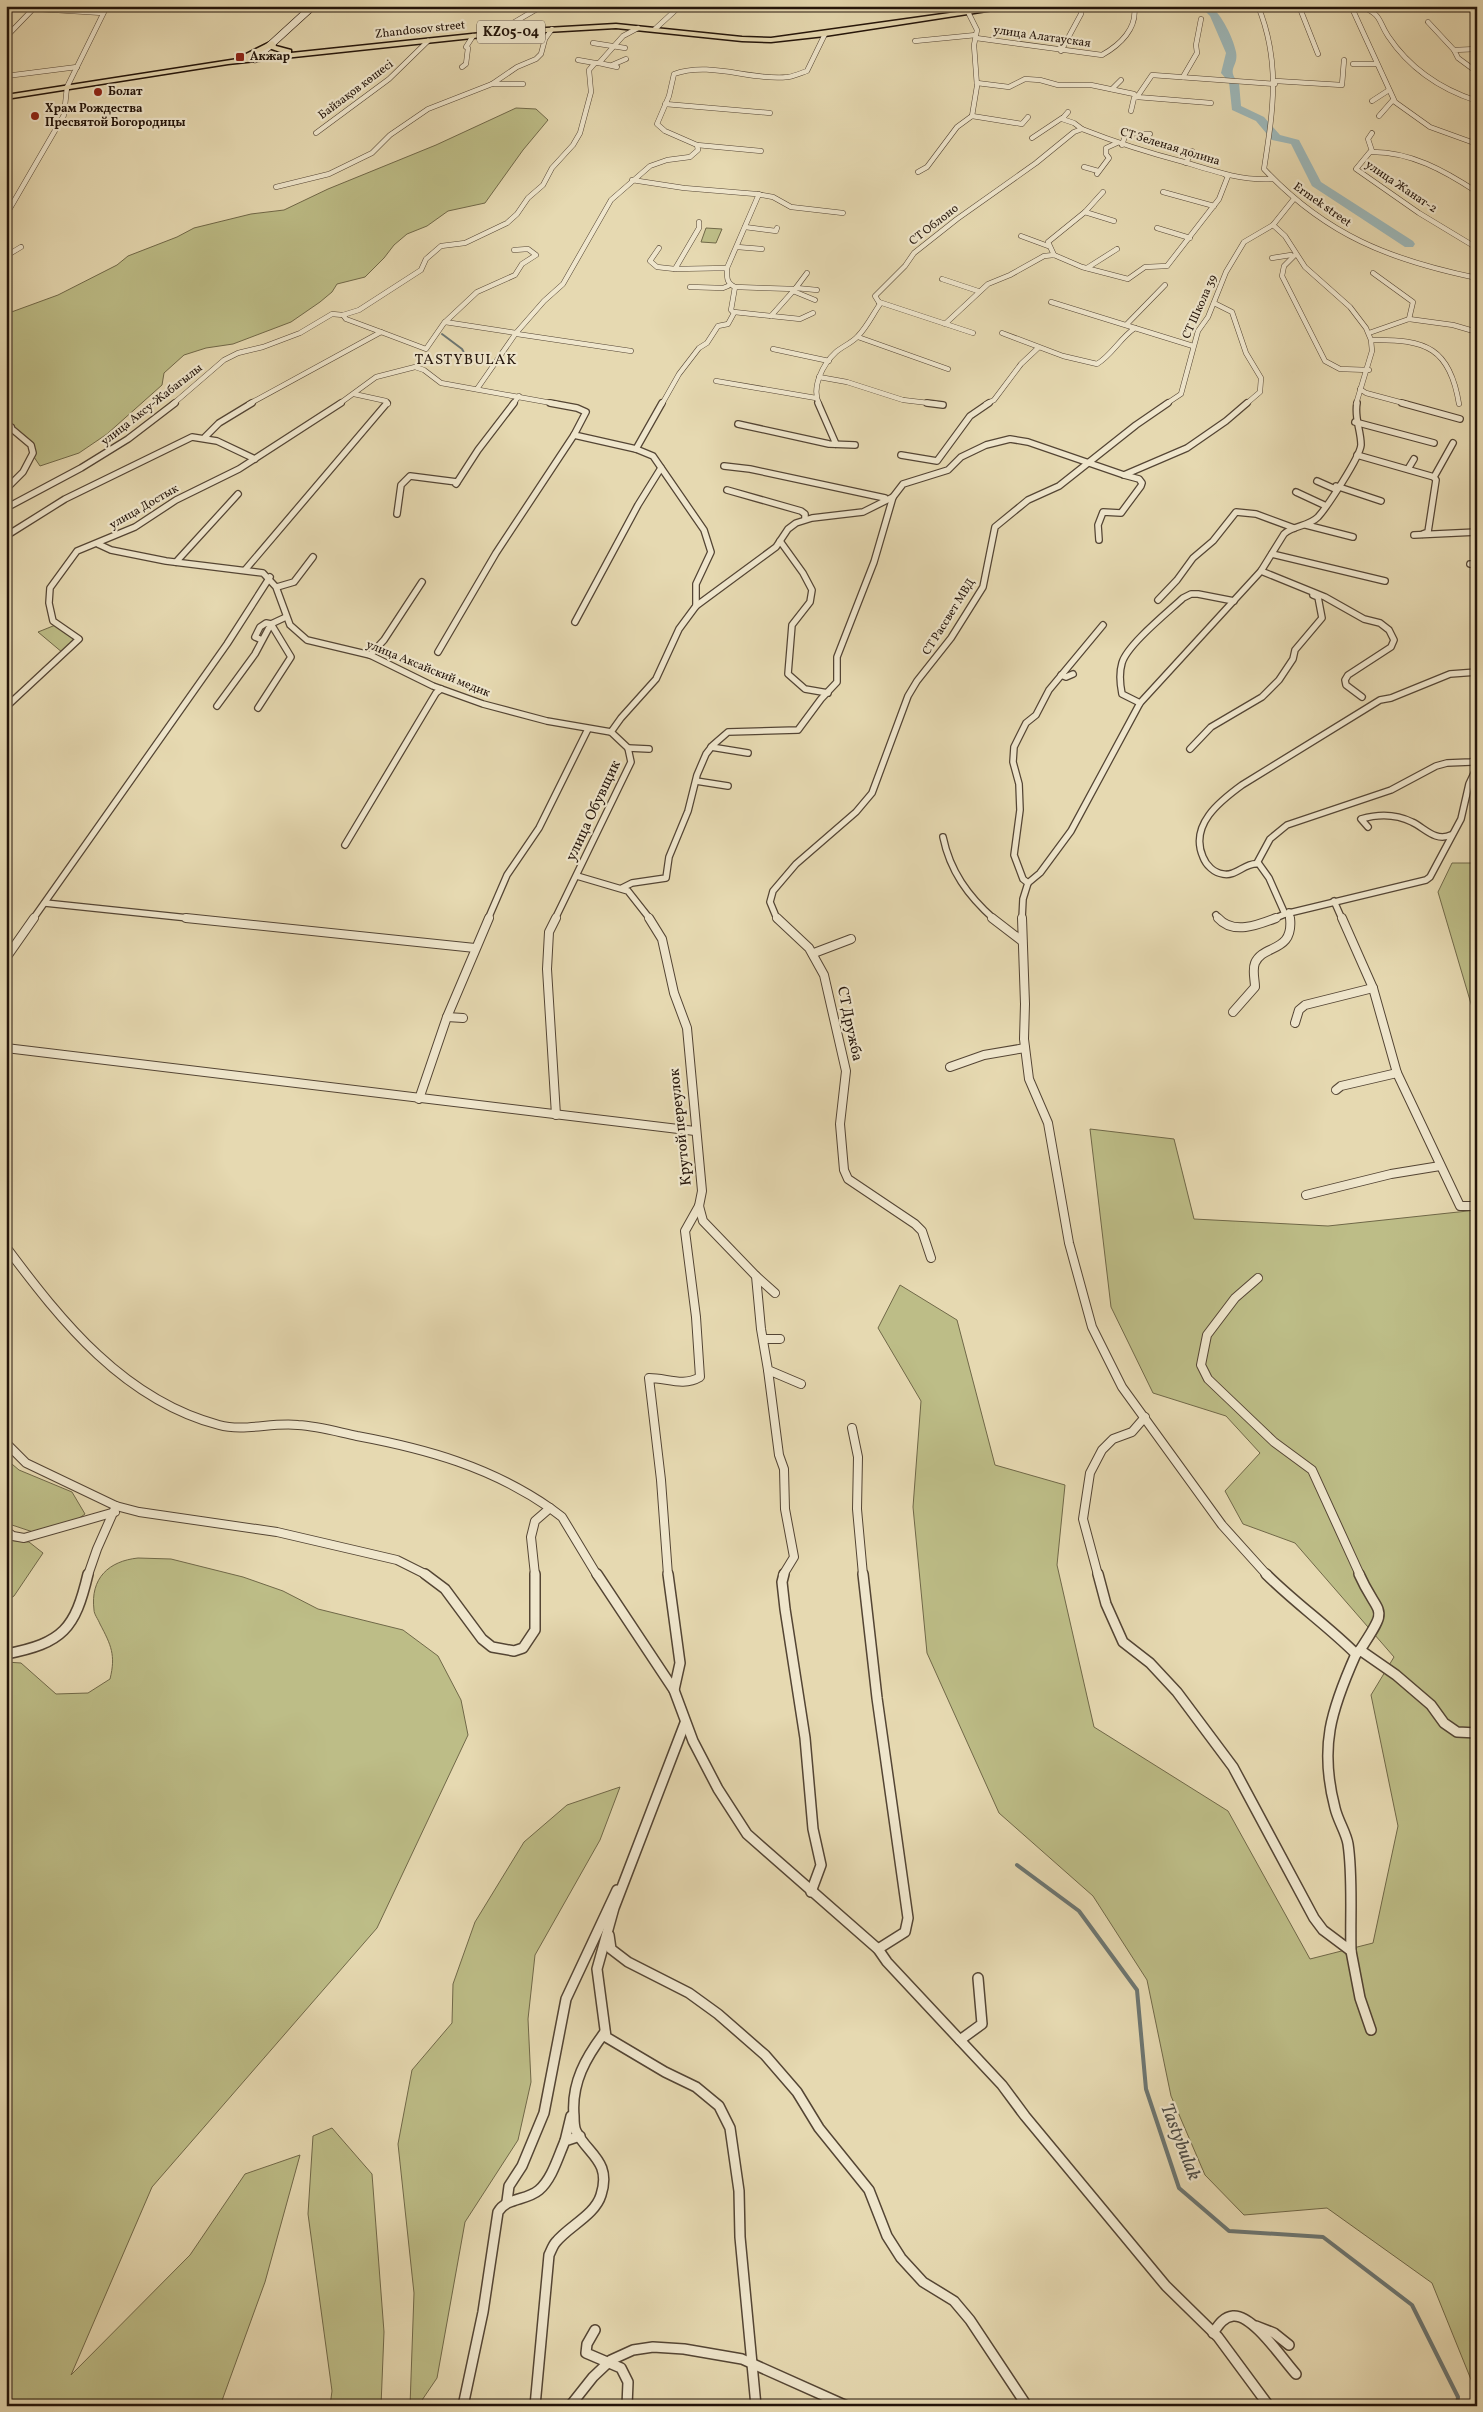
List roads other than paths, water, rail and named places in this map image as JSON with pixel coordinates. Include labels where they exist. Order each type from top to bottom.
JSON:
[{"type":"main road","points":[[255,59],[313,6]]},
{"type":"main road","name":"Zhandosov street","points":[[6,97],[228,62],[473,36],[495,38],[552,29],[590,26],[655,29],[758,40],[825,34],[1016,6]]},
{"type":"main road","points":[[1469,6],[1477,10]]},
{"type":"main road","points":[[272,43],[272,47],[280,51],[304,53]]},
{"type":"main road","points":[[228,62],[250,56],[272,43]]},
{"type":"street","points":[[6,215],[64,115],[67,87],[107,6]]},
{"type":"street","points":[[495,38],[542,6]]},
{"type":"street","points":[[655,29],[664,23],[666,16],[680,6]]},
{"type":"street","points":[[1061,51],[1081,14],[1082,6]]},
{"type":"street","name":"улица Алатауская","points":[[916,41],[976,37],[1061,51],[1102,55],[1108,52],[1129,31],[1135,15],[1134,6]]},
{"type":"street","name":"Ermek street","points":[[1258,6],[1264,19],[1274,57],[1275,83],[1264,169],[1272,179],[1294,200],[1338,230],[1379,250],[1410,263],[1477,278]]},
{"type":"street","points":[[1299,6],[1318,54]]},
{"type":"street","points":[[1351,6],[1393,100],[1430,128],[1477,144]]},
{"type":"street","points":[[1360,6],[1377,15],[1382,21],[1386,33],[1424,77],[1440,88],[1477,101]]},
{"type":"street","points":[[6,7],[103,13]]},
{"type":"street","points":[[6,38],[34,8]]},
{"type":"street","points":[[918,172],[927,166],[957,127],[972,116],[976,100],[977,83],[975,60],[977,30],[969,14]]},
{"type":"street","points":[[1183,78],[1198,53],[1196,45],[1201,19]]},
{"type":"street","points":[[1428,22],[1454,49],[1458,58],[1477,72]]},
{"type":"street","name":"улица Аксу-Жабагылы","points":[[6,508],[53,484],[120,444],[185,395],[224,360],[238,352],[263,348],[269,343],[300,333],[332,314],[343,315],[359,310],[422,270],[430,254],[441,246],[465,243],[498,229],[517,214],[528,198],[543,185],[554,165],[576,142],[582,128],[591,92],[588,72],[629,31],[638,28]]},
{"type":"street","points":[[276,187],[342,169],[372,153],[390,135],[428,109],[492,84],[517,67],[539,57],[552,29]]},
{"type":"street","points":[[760,151],[698,145],[665,131],[657,124],[666,104],[673,76],[682,71],[776,77],[791,76],[807,71],[825,34]]},
{"type":"street","points":[[462,67],[466,64],[468,48],[466,47],[473,36]]},
{"type":"street","name":"Байзақов көшесі","points":[[316,133],[393,78],[428,41]]},
{"type":"street","points":[[593,43],[625,48]]},
{"type":"street","points":[[1454,49],[1477,49]]},
{"type":"street","points":[[610,66],[626,58]]},
{"type":"street","points":[[578,60],[617,67]]},
{"type":"street","points":[[1341,92],[1344,60]]},
{"type":"street","points":[[1353,64],[1378,64]]},
{"type":"street","points":[[6,76],[77,67]]},
{"type":"street","points":[[1131,111],[1134,98],[1138,97],[1152,75],[1275,83],[1342,85]]},
{"type":"street","points":[[977,83],[1009,86],[1019,85],[1025,79],[1032,79],[1058,85],[1091,85],[1134,94],[1138,97],[1211,104]]},
{"type":"street","points":[[1112,89],[1121,80]]},
{"type":"street","points":[[492,84],[523,84]]},
{"type":"street","points":[[1372,101],[1389,90]]},
{"type":"street","points":[[1379,116],[1393,100]]},
{"type":"street","points":[[666,104],[770,113]]},
{"type":"street","points":[[1032,138],[1062,119],[1068,112]]},
{"type":"street","points":[[972,116],[1022,124],[1028,117]]},
{"type":"street","points":[[1062,119],[1078,125],[1082,129]]},
{"type":"street","name":"СТ Зеленая долина","points":[[1082,129],[1122,146],[1224,174],[1253,180],[1272,179]]},
{"type":"street","name":"СТ Облоно","points":[[816,398],[819,377],[829,361],[845,345],[858,337],[879,302],[876,296],[890,279],[905,266],[911,256],[957,218],[1036,163],[1074,132],[1082,129]]},
{"type":"street","points":[[1122,146],[1126,133],[1150,134]]},
{"type":"street","points":[[1372,133],[1368,139],[1372,151]]},
{"type":"street","points":[[1084,167],[1098,173],[1110,158],[1106,154],[1106,148],[1116,143]]},
{"type":"street","points":[[438,652],[496,553],[574,435],[586,412],[519,396],[477,389],[488,370],[544,301],[563,284],[611,200],[632,180],[655,163],[694,155],[698,150],[698,145]]},
{"type":"street","points":[[1186,163],[1192,150]]},
{"type":"street","name":"улица Жанат-2","points":[[1477,192],[1458,179],[1429,165],[1397,154],[1372,151],[1358,164],[1356,170],[1477,248]]},
{"type":"street","name":"СТ Зеленая долина","points":[[1054,255],[1087,268],[1128,279],[1145,267],[1170,265],[1219,199],[1228,176],[1224,174]]},
{"type":"street","points":[[632,180],[684,188],[759,194],[773,197],[791,207],[843,213]]},
{"type":"street","points":[[1048,246],[1048,242],[1085,212],[1103,192]]},
{"type":"street","points":[[1163,192],[1214,206]]},
{"type":"street","points":[[759,194],[727,268],[731,310],[734,312],[800,320],[813,313]]},
{"type":"street","name":"СТ Школа 39","points":[[1088,463],[1136,425],[1181,394],[1198,332],[1214,303],[1226,272],[1244,242],[1256,233],[1273,226],[1294,200]]},
{"type":"street","points":[[1085,212],[1114,221]]},
{"type":"street","points":[[675,269],[699,228],[698,222]]},
{"type":"street","points":[[1273,226],[1282,232],[1294,253],[1307,269],[1354,309],[1371,336],[1369,370],[1356,400],[1355,422],[1361,446],[1318,517],[1306,525],[1294,528],[1284,534],[1261,571],[1140,703],[1116,744],[1071,832],[1040,873],[1028,883],[1023,899],[1022,941],[1025,1048],[1030,1079],[1048,1123],[1069,1243],[1092,1328],[1122,1387],[1222,1525],[1252,1560],[1306,1612],[1358,1652],[1396,1675],[1431,1705],[1444,1723],[1458,1732],[1477,1733]]},
{"type":"street","points":[[745,227],[777,230],[783,233]]},
{"type":"street","points":[[1157,228],[1190,238]]},
{"type":"street","points":[[945,324],[988,284],[1010,275],[1044,256],[1054,255],[1048,246],[1021,236]]},
{"type":"street","points":[[737,247],[762,249]]},
{"type":"street","points":[[6,256],[21,248]]},
{"type":"street","points":[[659,248],[650,261],[657,266],[675,269],[727,268]]},
{"type":"street","points":[[343,315],[346,319],[426,349],[445,322],[477,292],[511,278],[522,264],[536,255],[528,249],[514,250]]},
{"type":"street","points":[[1087,268],[1117,249]]},
{"type":"street","points":[[1272,258],[1289,257],[1294,253]]},
{"type":"street","points":[[1294,253],[1284,266],[1282,276],[1325,361],[1332,367],[1339,369],[1369,370]]},
{"type":"street","points":[[771,316],[807,273]]},
{"type":"street","points":[[1373,274],[1413,302],[1409,320]]},
{"type":"street","points":[[942,279],[978,292]]},
{"type":"street","points":[[706,288],[718,284],[817,290]]},
{"type":"street","points":[[690,287],[724,288],[730,285]]},
{"type":"street","points":[[1127,324],[1165,285]]},
{"type":"street","points":[[795,289],[815,300]]},
{"type":"street","points":[[879,302],[973,333]]},
{"type":"street","points":[[1051,302],[1193,346]]},
{"type":"street","points":[[1124,475],[1187,448],[1232,417],[1257,395],[1262,388],[1261,378],[1246,353],[1232,312],[1214,303]]},
{"type":"street","points":[[636,449],[682,370],[699,348],[707,343],[718,326],[728,324],[734,312]]},
{"type":"street","points":[[1371,336],[1409,320],[1444,324],[1477,332]]},
{"type":"street","points":[[445,322],[631,352]]},
{"type":"street","points":[[1002,333],[1038,348],[1083,362],[1097,364],[1110,354],[1122,336],[1135,328]]},
{"type":"street","points":[[205,437],[219,423],[239,410],[381,332]]},
{"type":"street","points":[[1371,336],[1405,340],[1436,353],[1449,366],[1458,388],[1459,404]]},
{"type":"street","points":[[858,337],[948,369]]},
{"type":"street","points":[[901,454],[937,461],[950,446],[970,416],[994,400],[1021,364],[1038,348]]},
{"type":"street","points":[[772,349],[829,361]]},
{"type":"street","name":"улица Достык","points":[[6,707],[79,639],[53,621],[49,603],[50,588],[77,551],[98,544],[135,527],[176,500],[255,459],[330,412],[376,377],[415,367],[424,370],[441,384],[477,389]]},
{"type":"street","points":[[819,377],[858,386],[903,400],[943,405]]},
{"type":"street","points":[[858,386],[861,379]]},
{"type":"street","points":[[716,381],[816,398],[836,444]]},
{"type":"street","points":[[1360,389],[1366,393],[1460,419]]},
{"type":"street","points":[[245,570],[388,404],[386,401],[354,394]]},
{"type":"street","points":[[396,514],[401,485],[403,480],[410,476],[457,483],[478,450],[519,396]]},
{"type":"street","points":[[1355,422],[1434,443]]},
{"type":"street","points":[[738,424],[836,444],[855,445]]},
{"type":"street","points":[[6,436],[9,425],[31,445],[33,452],[23,472],[6,489]]},
{"type":"street","points":[[574,435],[636,449],[653,456],[704,530],[711,545],[708,560],[695,582],[694,598],[696,606]]},
{"type":"street","points":[[6,536],[65,499],[125,468],[192,437],[205,437],[219,441],[255,459]]},
{"type":"street","points":[[622,888],[632,883],[666,878],[669,857],[686,819],[696,781],[706,754],[711,747],[728,732],[798,730],[837,682],[837,657],[874,562],[893,497],[903,484],[948,470],[961,457],[986,445],[1004,440],[1028,442],[1139,479],[1142,483],[1121,513],[1103,512],[1098,525],[1099,540]]},
{"type":"street","points":[[1423,534],[1428,532],[1436,480],[1434,477],[1453,443]]},
{"type":"street","points":[[1357,455],[1434,477]]},
{"type":"street","points":[[1408,469],[1414,459]]},
{"type":"street","name":"СТ Рассвет МВД","points":[[856,812],[872,793],[908,696],[951,638],[983,587],[995,527],[1028,500],[1059,486],[1088,463]]},
{"type":"street","points":[[724,466],[750,469],[885,498],[893,497]]},
{"type":"street","points":[[575,622],[638,505],[661,468]]},
{"type":"street","points":[[1317,481],[1381,501]]},
{"type":"street","points":[[728,490],[801,511],[805,514],[805,519]]},
{"type":"street","points":[[1296,492],[1324,506]]},
{"type":"street","points":[[176,562],[238,494]]},
{"type":"street","points":[[611,732],[631,706],[654,682],[690,610],[776,547],[790,527],[805,519],[860,513],[885,498]]},
{"type":"street","points":[[1158,600],[1177,580],[1193,558],[1213,541],[1239,510],[1294,528]]},
{"type":"street","points":[[1306,525],[1353,537]]},
{"type":"street","points":[[1414,535],[1477,532]]},
{"type":"street","points":[[780,541],[812,590],[810,602],[792,625],[788,674],[793,682],[804,688],[828,693]]},
{"type":"street","points":[[6,958],[227,644],[270,576],[245,570],[176,562],[111,550],[98,544]]},
{"type":"street","points":[[1272,554],[1385,581]]},
{"type":"street","points":[[277,587],[288,587],[293,584],[313,557]]},
{"type":"street","points":[[1470,564],[1477,565]]},
{"type":"street","points":[[1261,571],[1324,597],[1364,618],[1380,623],[1393,636],[1394,644],[1391,647],[1346,678],[1346,685],[1362,696]]},
{"type":"street","name":"улица Аксайский медик","points":[[270,576],[277,587],[286,617],[291,625],[307,640],[370,655],[441,689],[501,710],[611,732]]},
{"type":"street","points":[[370,655],[384,640],[422,582]]},
{"type":"street","points":[[1190,749],[1211,727],[1262,697],[1286,673],[1295,650],[1322,618],[1318,598],[1309,592]]},
{"type":"street","points":[[1140,703],[1128,699],[1120,689],[1121,665],[1136,643],[1183,598],[1191,594],[1234,601]]},
{"type":"street","points":[[217,706],[271,624],[286,617]]},
{"type":"street","points":[[258,708],[291,657],[271,624]]},
{"type":"street","points":[[1028,883],[1023,879],[1014,854],[1020,810],[1020,784],[1013,762],[1014,748],[1026,723],[1036,715],[1040,704],[1061,675],[1103,625]]},
{"type":"street","points":[[1216,915],[1224,922],[1248,928],[1287,913],[1430,877],[1461,819],[1476,763],[1448,763],[1436,766],[1391,790],[1287,825],[1270,839],[1257,863],[1234,874],[1222,875],[1212,870],[1202,858],[1200,847],[1207,817],[1236,790],[1380,700],[1391,698],[1450,674],[1477,672]]},
{"type":"street","points":[[1061,675],[1066,677],[1073,674]]},
{"type":"street","points":[[345,845],[436,693],[441,689]]},
{"type":"street","points":[[419,1099],[447,1016],[507,875],[515,866],[539,828],[588,728]]},
{"type":"street","name":"улица Обувщик","points":[[556,1115],[547,940],[550,926],[556,920],[631,762],[628,748],[611,732]]},
{"type":"street","points":[[711,747],[748,753]]},
{"type":"street","points":[[628,748],[649,749]]},
{"type":"street","points":[[696,781],[728,786]]},
{"type":"street","name":"СТ Дружба","points":[[856,812],[796,864],[773,891],[770,902],[777,919],[814,953],[824,975],[846,1071],[840,1124],[844,1170],[848,1179],[915,1224],[922,1231],[932,1258]]},
{"type":"street","points":[[1368,827],[1361,819],[1379,815],[1397,817],[1412,822],[1436,837],[1445,838],[1451,835]]},
{"type":"street","points":[[943,837],[944,854],[971,894],[993,920],[1022,941]]},
{"type":"street","points":[[1233,1012],[1255,987],[1256,962],[1262,955],[1279,947],[1288,936],[1292,927],[1269,878],[1262,866],[1257,863]]},
{"type":"street","name":"Крутой переулок","points":[[577,876],[622,888],[633,896],[650,917],[662,939],[674,993],[687,1028],[702,1191],[700,1206],[703,1221],[774,1293]]},
{"type":"street","points":[[1334,901],[1373,988],[1397,1073],[1440,1166],[1445,1171],[1450,1187],[1460,1206],[1477,1206]]},
{"type":"street","points":[[45,903],[475,948]]},
{"type":"street","points":[[814,953],[851,939]]},
{"type":"street","points":[[1295,1023],[1302,1006],[1373,988]]},
{"type":"street","points":[[447,1016],[463,1018]]},
{"type":"street","points":[[6,1048],[695,1131]]},
{"type":"street","points":[[950,1067],[984,1056],[1025,1048]]},
{"type":"street","points":[[1336,1090],[1341,1086],[1397,1073]]},
{"type":"street","points":[[1306,1195],[1391,1174],[1440,1166]]},
{"type":"street","points":[[674,1690],[680,1663],[665,1549],[661,1480],[649,1378],[658,1377],[685,1382],[700,1376],[696,1316],[685,1231],[700,1206]]},
{"type":"street","points":[[6,1247],[72,1331],[113,1371],[152,1397],[222,1426],[291,1424],[434,1451],[486,1471],[538,1499],[562,1518],[576,1536],[600,1580],[674,1690],[685,1723],[718,1789],[747,1834],[811,1892],[860,1931],[878,1949],[887,1962],[1002,2085],[1025,2116],[1100,2204],[1166,2286],[1213,2333],[1269,2406]]},
{"type":"street","points":[[756,1276],[779,1456],[784,1469],[785,1509],[793,1544],[794,1557],[784,1573],[782,1582],[800,1716],[805,1738],[813,1829],[821,1865],[811,1892]]},
{"type":"street","points":[[1258,1278],[1235,1298],[1207,1335],[1201,1365],[1208,1379],[1274,1442],[1312,1470],[1362,1581],[1380,1610],[1379,1621],[1358,1652],[1337,1697],[1327,1741],[1328,1767],[1335,1809],[1348,1843],[1351,1951],[1358,1974],[1360,1998],[1371,2030]]},
{"type":"street","points":[[763,1338],[780,1339]]},
{"type":"street","points":[[768,1370],[801,1384]]},
{"type":"street","points":[[1145,1417],[1132,1432],[1113,1439],[1102,1450],[1090,1473],[1083,1509],[1085,1527],[1112,1620],[1123,1642],[1150,1662],[1195,1714],[1208,1736],[1233,1767],[1314,1918],[1323,1930],[1351,1951]]},
{"type":"street","points":[[852,1428],[858,1457],[860,1550],[877,1698],[908,1918],[905,1932],[878,1949]]},
{"type":"street","points":[[6,1442],[26,1463],[115,1509],[277,1532],[397,1560],[434,1579],[445,1590],[474,1630],[492,1647],[514,1651],[524,1648],[535,1630],[536,1588],[531,1537],[535,1521],[550,1508]]},
{"type":"street","points":[[6,1531],[13,1536],[24,1538],[115,1509]]},
{"type":"street","points":[[6,1654],[23,1651],[61,1634],[72,1624],[78,1613],[95,1552],[115,1509]]},
{"type":"street","points":[[685,1723],[614,1908],[597,1969],[606,2037],[696,2087],[719,2106],[730,2128],[739,2191],[740,2237],[756,2406]]},
{"type":"street","points":[[463,2406],[474,2366],[493,2253],[496,2222],[504,2204],[503,2195],[522,2166],[544,2113],[566,1998],[606,1910],[624,1882]]},
{"type":"street","points":[[608,1933],[611,1949],[628,1962],[689,1993],[726,2020],[765,2055],[797,2092],[819,2128],[869,2190],[887,2236],[901,2258],[922,2282],[954,2301],[970,2320],[1027,2406]]},
{"type":"street","points":[[960,2040],[982,2024],[978,1978]]},
{"type":"street","points":[[504,2204],[528,2198],[540,2190],[565,2141],[580,2071],[605,2032]]},
{"type":"street","points":[[535,2406],[549,2255],[556,2242],[588,2213],[601,2196],[603,2180],[599,2159],[575,2130],[573,2105]]},
{"type":"street","points":[[565,2141],[580,2136]]},
{"type":"street","points":[[1213,2333],[1220,2321],[1229,2315],[1245,2317],[1256,2326],[1278,2356],[1296,2374]]},
{"type":"street","points":[[1256,2326],[1276,2333],[1289,2345]]},
{"type":"street","points":[[595,2330],[587,2344],[586,2353],[597,2359],[610,2361],[621,2368],[628,2382],[627,2406]]},
{"type":"street","points":[[570,2406],[585,2384],[610,2361],[623,2354],[646,2347],[695,2351],[753,2363],[761,2369],[848,2406]]},
{"type":"waterway","points":[[1205,6],[1215,15],[1231,53],[1226,73],[1230,79]]},
{"type":"waterway","points":[[1234,83],[1236,108],[1260,119],[1276,138],[1295,142],[1316,184],[1409,244]]},
{"type":"waterway","points":[[442,334],[462,349],[469,362]]},
{"type":"waterway","name":"Tastybulak","points":[[1017,1865],[1079,1911],[1137,1990],[1146,2089],[1179,2188],[1229,2231],[1323,2237],[1412,2305],[1458,2397],[1457,2406]]},
{"type":"place","name":"Акжар","points":[[240,57]]},
{"type":"place","name":"Болат","points":[[98,92]]},
{"type":"place","name":"Храм Рождества Пресвятой Богородицы","points":[[35,116]]},
{"type":"district","name":"TASTYBULAK","points":[[466,360]]}]
